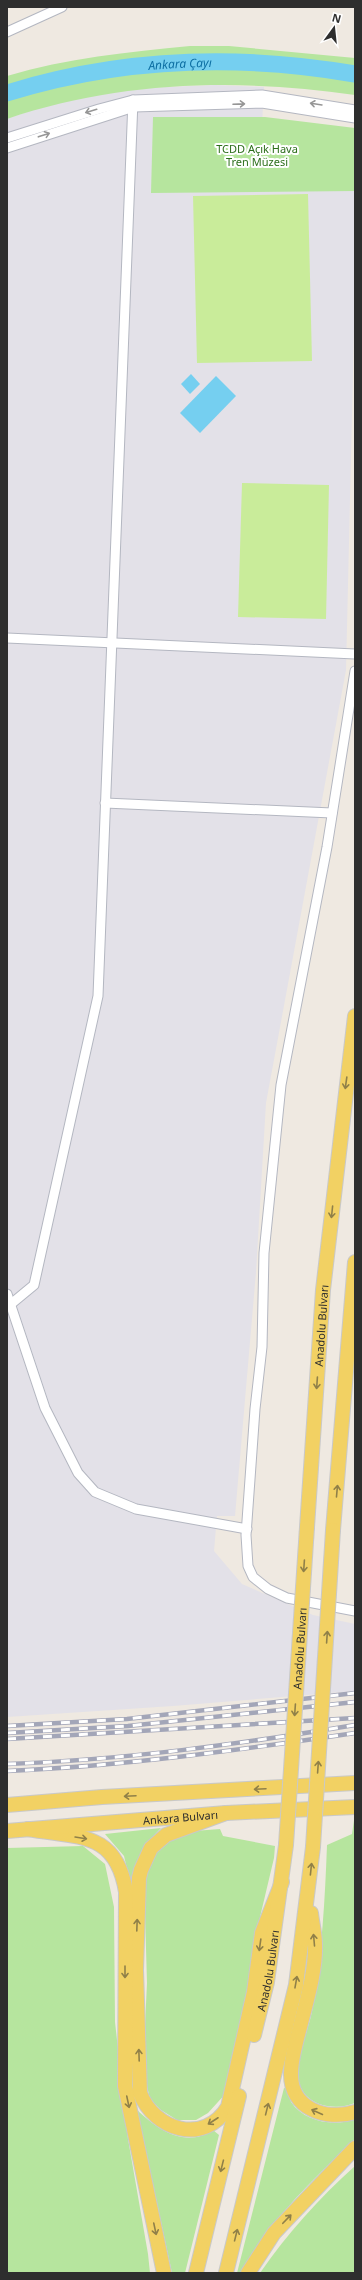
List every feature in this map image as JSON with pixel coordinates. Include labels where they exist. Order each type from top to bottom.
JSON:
[{"type":"main road","name":"Anadolu Bulvarı","points":[[196,2273],[267,1982],[282,1882],[286,1845],[324,1290],[355,1016]]},
{"type":"main road","points":[[226,2273],[296,1985],[313,1847],[334,1530],[355,1262]]},
{"type":"main road","name":"Ankara Bulvarı","points":[[7,1806],[102,1797],[355,1783]]},
{"type":"main road","name":"Ankara Bulvarı","points":[[7,1831],[226,1813],[355,1807]]},
{"type":"main road","points":[[226,1813],[166,1834],[151,1848],[139,1878],[136,1970],[140,2092],[145,2105],[153,2115],[164,2123],[181,2129],[198,2130],[215,2122],[228,2107],[254,1992],[262,1933],[282,1882]]},
{"type":"main road","points":[[28,1829],[94,1840],[107,1848],[116,1859],[123,1874],[126,1892],[125,2086],[164,2273]]},
{"type":"main road","points":[[308,1890],[315,1944],[306,2002],[291,2074],[293,2086],[298,2096],[306,2106],[318,2113],[339,2116],[355,2112]]},
{"type":"main road","points":[[248,2273],[274,2232],[355,2148]]},
{"type":"street","points":[[7,32],[62,7]]},
{"type":"street","points":[[7,138],[99,109],[133,103],[262,95],[355,110]]},
{"type":"street","points":[[11,1304],[34,1285],[98,996],[133,103]]},
{"type":"street","points":[[7,148],[133,103],[262,103],[355,118]]},
{"type":"street","points":[[7,638],[355,654]]},
{"type":"street","points":[[355,671],[332,813],[281,1085],[264,1253],[262,1347],[255,1409],[247,1529],[248,1566],[253,1577],[268,1589],[287,1598],[355,1611]]},
{"type":"street","points":[[105,803],[332,813]]},
{"type":"street","points":[[7,1294],[45,1408],[78,1473],[95,1492],[136,1509],[247,1529]]},
{"type":"shaded area","points":[[215,85],[264,87],[262,125],[355,135],[355,286],[346,670],[266,1103],[256,1272],[235,1516],[217,1516],[214,1551],[242,1584],[313,1615],[355,1624],[355,1691],[173,1706],[7,1717],[7,119],[44,106],[98,95],[142,88]]},
{"type":"green space","points":[[190,46],[229,46],[355,58],[355,95],[267,86],[180,86],[136,90],[92,97],[49,106],[7,119],[7,76],[75,60],[121,53]]},
{"type":"green space","name":"TCDD Açık Hava Tren Müzesi","points":[[153,117],[265,117],[355,128],[355,191],[151,193]]},
{"type":"green space","points":[[308,194],[312,361],[197,363],[193,196]]},
{"type":"green space","points":[[242,483],[329,485],[326,619],[238,617]]},
{"type":"green space","points":[[354,1820],[355,2103],[337,2107],[319,2104],[305,2094],[300,2087],[298,2069],[301,2051],[311,2014],[319,1966],[323,1926],[327,1845],[352,1834]]},
{"type":"green space","points":[[161,1828],[146,1846],[137,1866],[134,1881],[130,1881],[124,1856],[105,1834]]},
{"type":"green space","points":[[220,1829],[223,1836],[275,1846],[274,1858],[256,1934],[246,2010],[227,2092],[208,2113],[196,2120],[177,2120],[161,2110],[150,2099],[147,2086],[144,2047],[147,1983],[144,1879],[151,1859],[162,1846],[174,1838],[194,1831]]},
{"type":"green space","points":[[83,1846],[105,1864],[114,1907],[115,2022],[128,2139],[150,2273],[7,2273],[7,1848]]},
{"type":"green space","points":[[284,2088],[288,2089],[291,2102],[297,2109],[312,2118],[320,2121],[338,2123],[355,2119],[355,2139],[308,2185],[293,2202],[265,2235],[242,2273],[237,2273]]},
{"type":"green space","points":[[137,2110],[153,2124],[172,2134],[192,2138],[213,2130],[219,2135],[185,2273],[172,2273]]},
{"type":"green space","points":[[355,2166],[355,2273],[260,2273],[281,2244],[304,2217]]},
{"type":"water","points":[[191,374],[200,384],[190,394],[181,384]]},
{"type":"water","points":[[216,376],[236,396],[200,433],[180,413]]},
{"type":"waterway","name":"Ankara Çayı","points":[[7,93],[50,81],[93,72],[136,66],[180,63],[224,62],[268,64],[355,74]]},
{"type":"railway","points":[[7,1726],[127,1719],[355,1693]]},
{"type":"railway","points":[[7,1733],[128,1726],[355,1702]]},
{"type":"railway","points":[[7,1739],[355,1718]]},
{"type":"railway","points":[[7,1764],[138,1755],[269,1739],[355,1725]]},
{"type":"railway","points":[[7,1771],[51,1769],[138,1761],[225,1751],[355,1733]]}]
